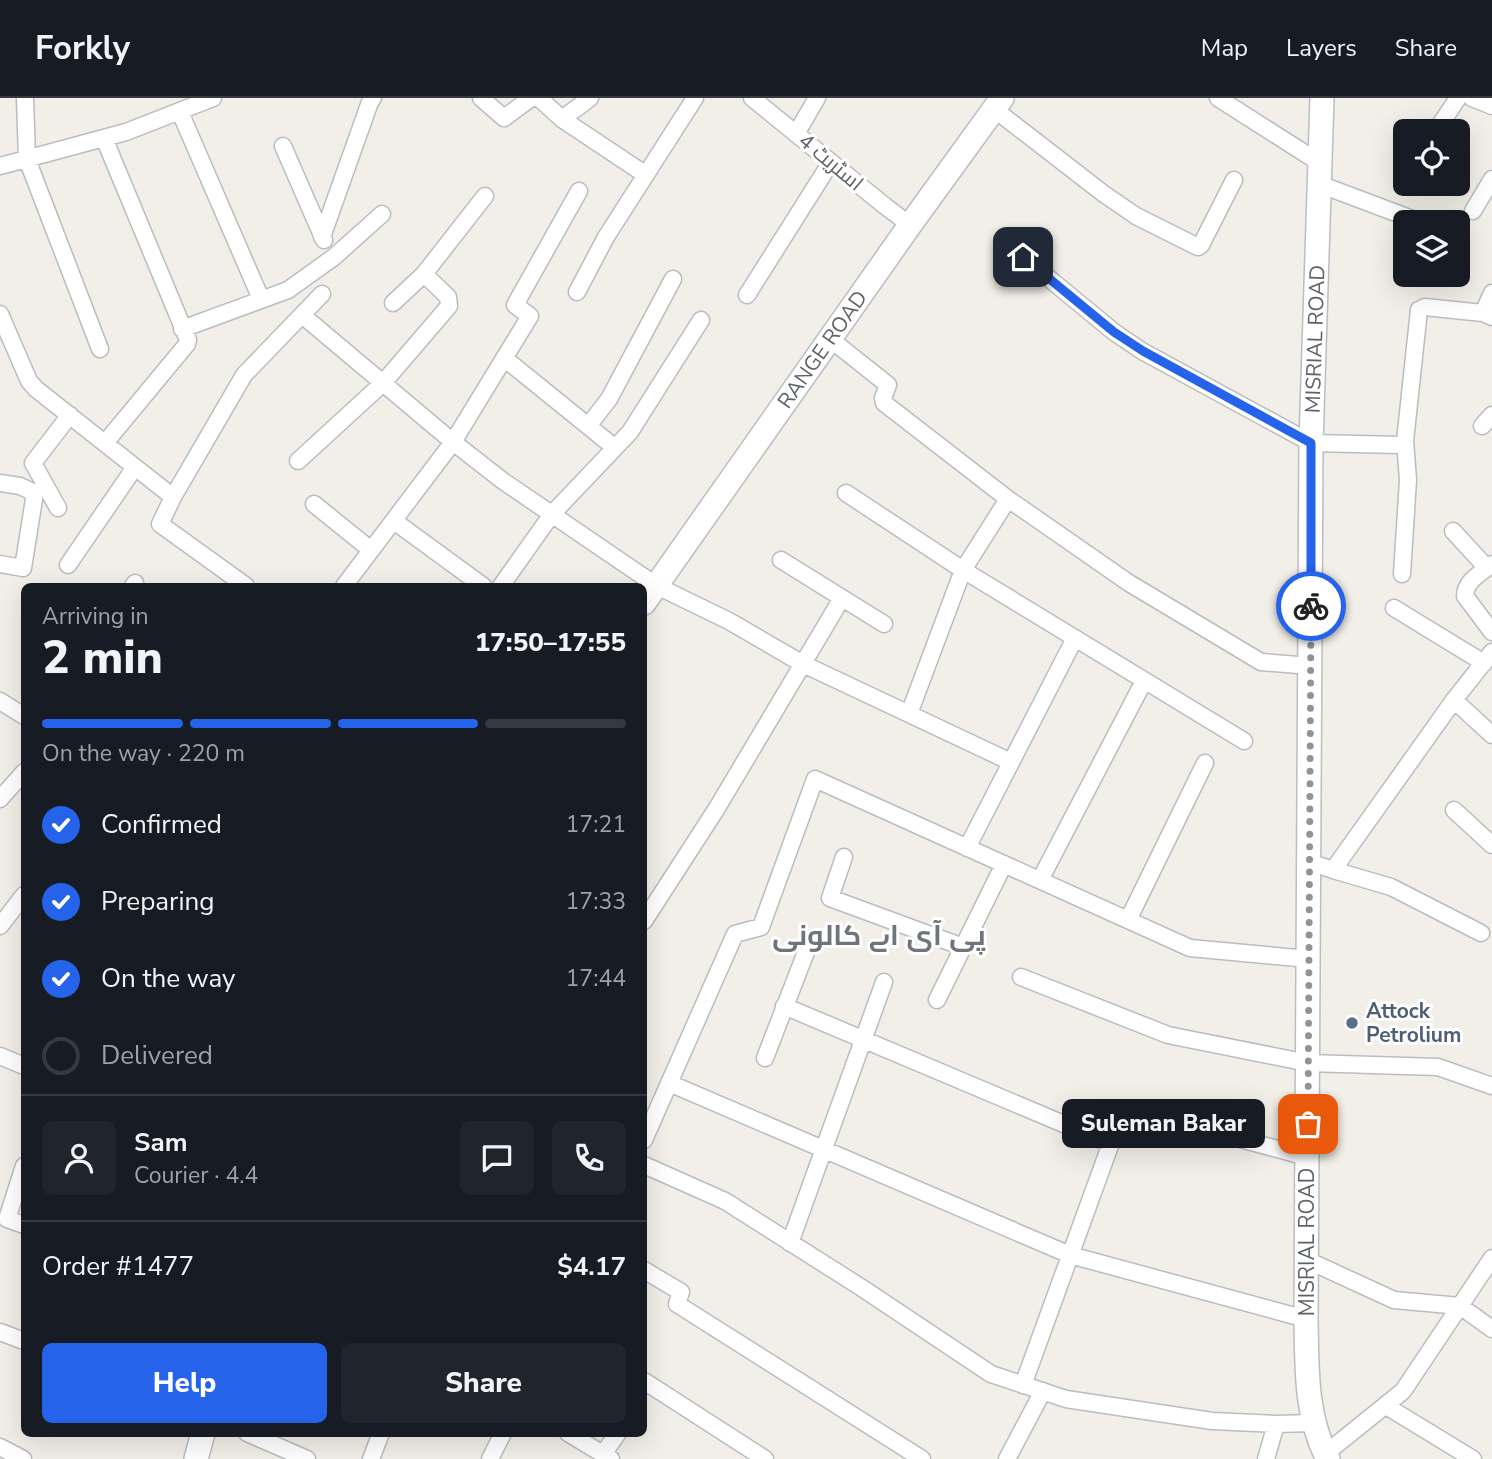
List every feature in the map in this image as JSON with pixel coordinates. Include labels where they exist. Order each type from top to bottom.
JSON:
[{"type":"main road","name":"MISRIAL ROAD","points":[[1322,98],[1311,443],[1306,1319],[1308,1384],[1314,1423],[1327,1456]]},
{"type":"main road","name":"RANGE ROAD","points":[[650,595],[998,104]]},
{"type":"main road","points":[[196,1459],[202,1437]]},
{"type":"street","points":[[24,98],[27,159],[100,349]]},
{"type":"street","points":[[0,166],[104,138],[180,113],[213,98]]},
{"type":"street","points":[[322,237],[373,98]]},
{"type":"street","points":[[481,98],[504,118],[531,98]]},
{"type":"street","points":[[539,98],[562,119],[646,175]]},
{"type":"street","points":[[562,119],[590,98]]},
{"type":"street","points":[[577,292],[606,237],[695,98]]},
{"type":"street","name":"اسٹریٹ 4","points":[[752,98],[910,225]]},
{"type":"street","points":[[796,134],[817,98]]},
{"type":"street","points":[[1218,98],[1320,173],[1394,210]]},
{"type":"street","points":[[1444,119],[1458,98]]},
{"type":"street","points":[[1472,98],[1492,106]]},
{"type":"street","points":[[998,104],[1104,194],[1136,216],[1198,247],[1234,180]]},
{"type":"street","points":[[180,113],[261,299]]},
{"type":"street","points":[[104,138],[188,340],[105,443]]},
{"type":"street","points":[[283,146],[322,237],[334,257]]},
{"type":"street","points":[[747,295],[831,162]]},
{"type":"street","points":[[1474,211],[1492,179]]},
{"type":"street","points":[[346,583],[453,442],[530,316],[515,305],[579,191]]},
{"type":"street","points":[[393,303],[424,274],[485,196]]},
{"type":"street","points":[[183,330],[288,290],[334,257],[382,214]]},
{"type":"street","points":[[1023,257],[1123,338],[1311,443],[1400,445],[1405,441]]},
{"type":"street","points":[[298,461],[383,383],[449,306],[448,297],[424,274]]},
{"type":"street","points":[[588,426],[609,399],[673,279]]},
{"type":"street","points":[[1402,574],[1409,480],[1405,441],[1419,310],[1425,307],[1488,315],[1492,293]]},
{"type":"street","points":[[242,583],[160,524],[244,375],[322,294]]},
{"type":"street","points":[[0,314],[3,332],[29,381],[173,497]]},
{"type":"street","points":[[302,315],[453,442],[552,514],[635,583]]},
{"type":"street","points":[[503,583],[552,514],[630,432],[701,320]]},
{"type":"street","points":[[830,338],[888,385],[884,403],[1008,499],[1129,583],[1261,662],[1311,666]]},
{"type":"street","points":[[504,358],[614,447]]},
{"type":"street","points":[[58,508],[33,463],[70,415]]},
{"type":"street","points":[[68,565],[135,467]]},
{"type":"street","points":[[0,482],[20,486],[35,493],[23,568],[0,564]]},
{"type":"street","points":[[846,493],[963,570],[1244,741]]},
{"type":"street","points":[[909,714],[963,570],[1008,499]]},
{"type":"street","points":[[314,504],[372,550]]},
{"type":"street","points":[[394,521],[479,583]]},
{"type":"street","points":[[1453,531],[1490,566],[1466,586],[1465,596],[1492,632]]},
{"type":"street","points":[[781,560],[884,624]]},
{"type":"street","points":[[650,595],[729,621],[803,664],[1011,762]]},
{"type":"street","points":[[647,916],[717,808],[842,598]]},
{"type":"street","points":[[1333,870],[1454,700],[1488,658],[1394,608]]},
{"type":"street","points":[[967,848],[1075,638]]},
{"type":"street","points":[[1040,880],[1144,681]]},
{"type":"street","points":[[1454,700],[1492,735]]},
{"type":"street","points":[[0,701],[21,714]]},
{"type":"street","points":[[1128,920],[1205,763]]},
{"type":"street","points":[[0,799],[21,775]]},
{"type":"street","points":[[647,1133],[735,934],[761,927],[816,779],[1190,948],[1308,959]]},
{"type":"street","points":[[1454,810],[1492,845]]},
{"type":"street","points":[[844,857],[830,898],[963,947]]},
{"type":"street","points":[[1310,862],[1391,887],[1481,933]]},
{"type":"street","points":[[937,1000],[1004,864]]},
{"type":"street","points":[[0,926],[21,899]]},
{"type":"street","points":[[765,1058],[806,952]]},
{"type":"street","points":[[1021,977],[1168,1035],[1308,1063],[1438,1068],[1492,1086]]},
{"type":"street","points":[[790,1243],[884,982]]},
{"type":"street","points":[[785,1006],[1111,1144]]},
{"type":"street","points":[[0,1056],[21,1065]]},
{"type":"street","points":[[669,1083],[1070,1255],[1306,1319]]},
{"type":"street","points":[[1023,1385],[1123,1110],[1140,1112],[1307,1157]]},
{"type":"street","points":[[647,1167],[724,1201],[991,1374],[1066,1399],[1212,1421],[1314,1423]]},
{"type":"street","points":[[21,1175],[6,1219],[21,1224]]},
{"type":"street","points":[[1327,1456],[1403,1391],[1492,1258]]},
{"type":"street","points":[[1307,1259],[1394,1300],[1460,1306],[1492,1329]]},
{"type":"street","points":[[647,1272],[681,1292],[677,1304],[913,1457]]},
{"type":"street","points":[[0,1332],[21,1340]]},
{"type":"street","points":[[647,1388],[765,1459]]},
{"type":"street","points":[[1007,1459],[1043,1391]]},
{"type":"street","points":[[1385,1406],[1473,1459]]},
{"type":"street","points":[[1266,1459],[1276,1424]]},
{"type":"street","points":[[256,1437],[307,1459]]},
{"type":"street","points":[[371,1459],[379,1437]]},
{"type":"street","points":[[490,1459],[501,1437]]},
{"type":"street","points":[[574,1437],[607,1457],[616,1437]]},
{"type":"street","points":[[0,1447],[23,1459]]},
{"type":"way so far","points":[[1308,1124],[1311,606]]},
{"type":"place","name":"Attock Petrolium","points":[[1352,1023]]},
{"type":"place","name":"Suleman Bakar","points":[[1308,1124]]},
{"type":"district","name":"پی آی اے کالونی","points":[[879,935]]},
{"type":"route","points":[[1023,257],[1114,332],[1143,351],[1311,443],[1311,606]]}]
